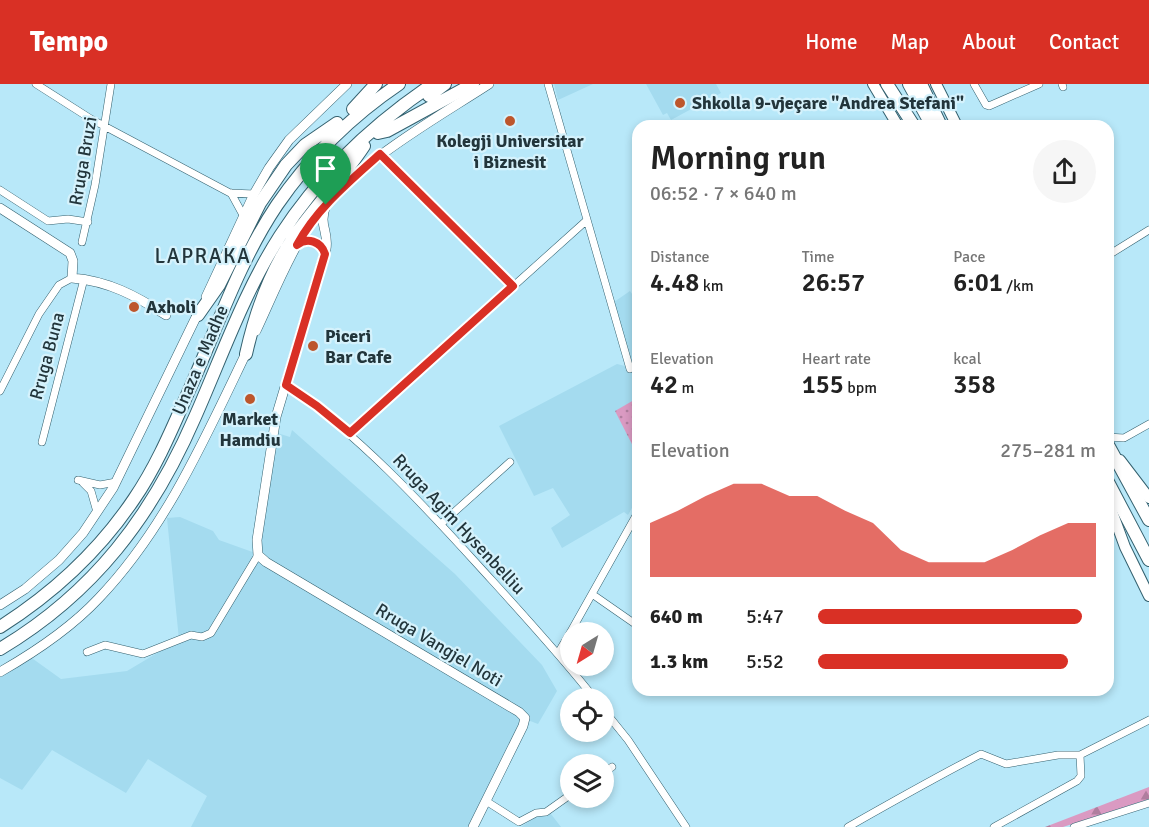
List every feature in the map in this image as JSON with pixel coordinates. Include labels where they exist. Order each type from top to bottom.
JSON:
[{"type":"highway","points":[[266,225],[273,203],[283,185],[309,152],[376,84]]},
{"type":"highway","points":[[353,109],[389,84]]},
{"type":"highway","name":"Unaza e Madhe","points":[[0,627],[50,591],[70,573],[109,533],[135,498],[163,449],[227,303],[266,225],[300,175],[326,144],[365,108],[399,84]]},
{"type":"highway","name":"Unaza e Madhe","points":[[0,649],[33,628],[82,588],[111,557],[138,522],[177,457],[256,278],[293,216],[312,191],[352,147],[396,110],[433,84]]},
{"type":"highway","points":[[293,216],[378,133],[445,84]]},
{"type":"highway","points":[[378,133],[387,131],[473,84]]},
{"type":"highway","points":[[887,84],[910,120]]},
{"type":"highway","points":[[902,84],[920,120]]},
{"type":"highway","points":[[909,84],[929,120]]},
{"type":"highway","points":[[921,84],[938,120]]},
{"type":"highway","points":[[198,315],[219,285],[260,203],[286,165],[305,145],[337,123]]},
{"type":"highway","points":[[246,354],[254,324],[280,259],[364,146]]},
{"type":"highway","points":[[1114,456],[1149,520]]},
{"type":"highway","points":[[1114,493],[1149,560]]},
{"type":"main road","points":[[0,605],[25,589],[59,560],[83,533],[97,512],[117,481],[254,194],[289,141],[347,84]]},
{"type":"main road","points":[[0,672],[28,656],[81,615],[130,562],[171,501],[246,354],[297,245],[326,205],[380,154],[489,84]]},
{"type":"main road","points":[[873,84],[894,120]]},
{"type":"main road","points":[[936,84],[954,120]]},
{"type":"main road","points":[[258,555],[256,540],[276,417],[325,251],[327,236],[322,220],[326,205]]},
{"type":"main road","points":[[0,208],[70,253],[73,261],[72,278],[124,290],[166,315]]},
{"type":"main road","points":[[297,245],[306,241],[314,242],[325,251]]},
{"type":"main road","points":[[1114,452],[1149,498]]},
{"type":"main road","points":[[1114,517],[1125,547],[1149,596]]},
{"type":"main road","name":"Rruga Vangjel Noti","points":[[258,555],[266,562],[519,712],[525,718],[473,827]]},
{"type":"street","points":[[36,84],[106,126],[231,193],[254,194]]},
{"type":"street","name":"Rruga Bruzi","points":[[82,242],[88,222],[106,126],[111,84]]},
{"type":"street","points":[[548,84],[630,369]]},
{"type":"street","points":[[974,84],[986,105],[989,106],[1039,84]]},
{"type":"street","points":[[380,154],[513,286]]},
{"type":"street","points":[[0,190],[48,221],[68,219],[88,222]]},
{"type":"street","points":[[231,193],[243,215]]},
{"type":"street","points":[[350,433],[587,220]]},
{"type":"street","points":[[1114,252],[1149,230]]},
{"type":"street","points":[[0,391],[39,314],[59,285],[72,278]]},
{"type":"street","name":"Rruga Buna","points":[[42,442],[84,279]]},
{"type":"street","name":"Rruga Agim Hysenbelliu","points":[[286,385],[350,433],[441,524],[558,653],[586,688]]},
{"type":"street","points":[[1114,437],[1124,438],[1149,424]]},
{"type":"street","points":[[441,524],[510,462]]},
{"type":"street","points":[[97,512],[91,491],[78,480],[100,485],[117,481]]},
{"type":"street","points":[[576,622],[632,523]]},
{"type":"street","points":[[87,652],[105,645],[142,654],[190,635],[202,637],[211,633],[258,555]]},
{"type":"street","points":[[592,594],[632,622]]},
{"type":"street","points":[[848,827],[937,776],[981,754],[1005,764],[1058,755],[1080,755],[1149,720]]},
{"type":"street","points":[[614,723],[686,827]]},
{"type":"street","points":[[994,827],[1077,781],[1081,776],[1080,755]]},
{"type":"street","points":[[486,801],[519,822],[536,813],[546,812],[560,802]]},
{"type":"street","points":[[1074,827],[1149,803]]},
{"type":"shaded area","points":[[554,84],[593,84],[558,100]]},
{"type":"shaded area","name":"Shkolla 9-vjeçare \"Andrea Stefani\"","points":[[646,84],[716,84],[721,93],[671,120],[667,113],[663,115]]},
{"type":"shaded area","points":[[630,291],[632,294],[632,365],[614,302]]},
{"type":"shaded area","points":[[617,364],[625,366],[626,370],[632,368],[632,508],[628,515],[624,512],[562,548],[551,528],[570,515],[553,488],[534,496],[499,426]]},
{"type":"shaded area","points":[[292,430],[455,574],[542,665],[557,691],[538,724],[525,719],[473,827],[191,827],[207,796],[148,759],[126,793],[52,750],[22,790],[0,778],[0,672],[29,656],[61,679],[127,671],[179,640],[167,518],[180,517],[213,531],[219,540],[258,554],[277,433],[290,437]]},
{"type":"shaded area","points":[[540,814],[551,814],[561,827],[521,827]]},
{"type":"green space","points":[[632,401],[632,444],[615,411]]},
{"type":"green space","points":[[1149,787],[1149,799],[1063,827],[1045,827]]},
{"type":"place","name":"Shkolla 9-vjeçare \"Andrea Stefani\"","points":[[680,103]]},
{"type":"place","name":"Kolegji Universitar i Biznesit","points":[[510,121]]},
{"type":"place","name":"Axholi","points":[[134,307]]},
{"type":"place","name":"Piceri Bar Cafe","points":[[313,346]]},
{"type":"place","name":"Market Hamdiu","points":[[250,399]]},
{"type":"district","name":"LAPRAKA","points":[[203,256]]},
{"type":"route","points":[[380,154],[513,286],[350,433],[286,385],[325,254],[322,247],[314,242],[306,241],[297,245],[326,205],[380,154]]}]
